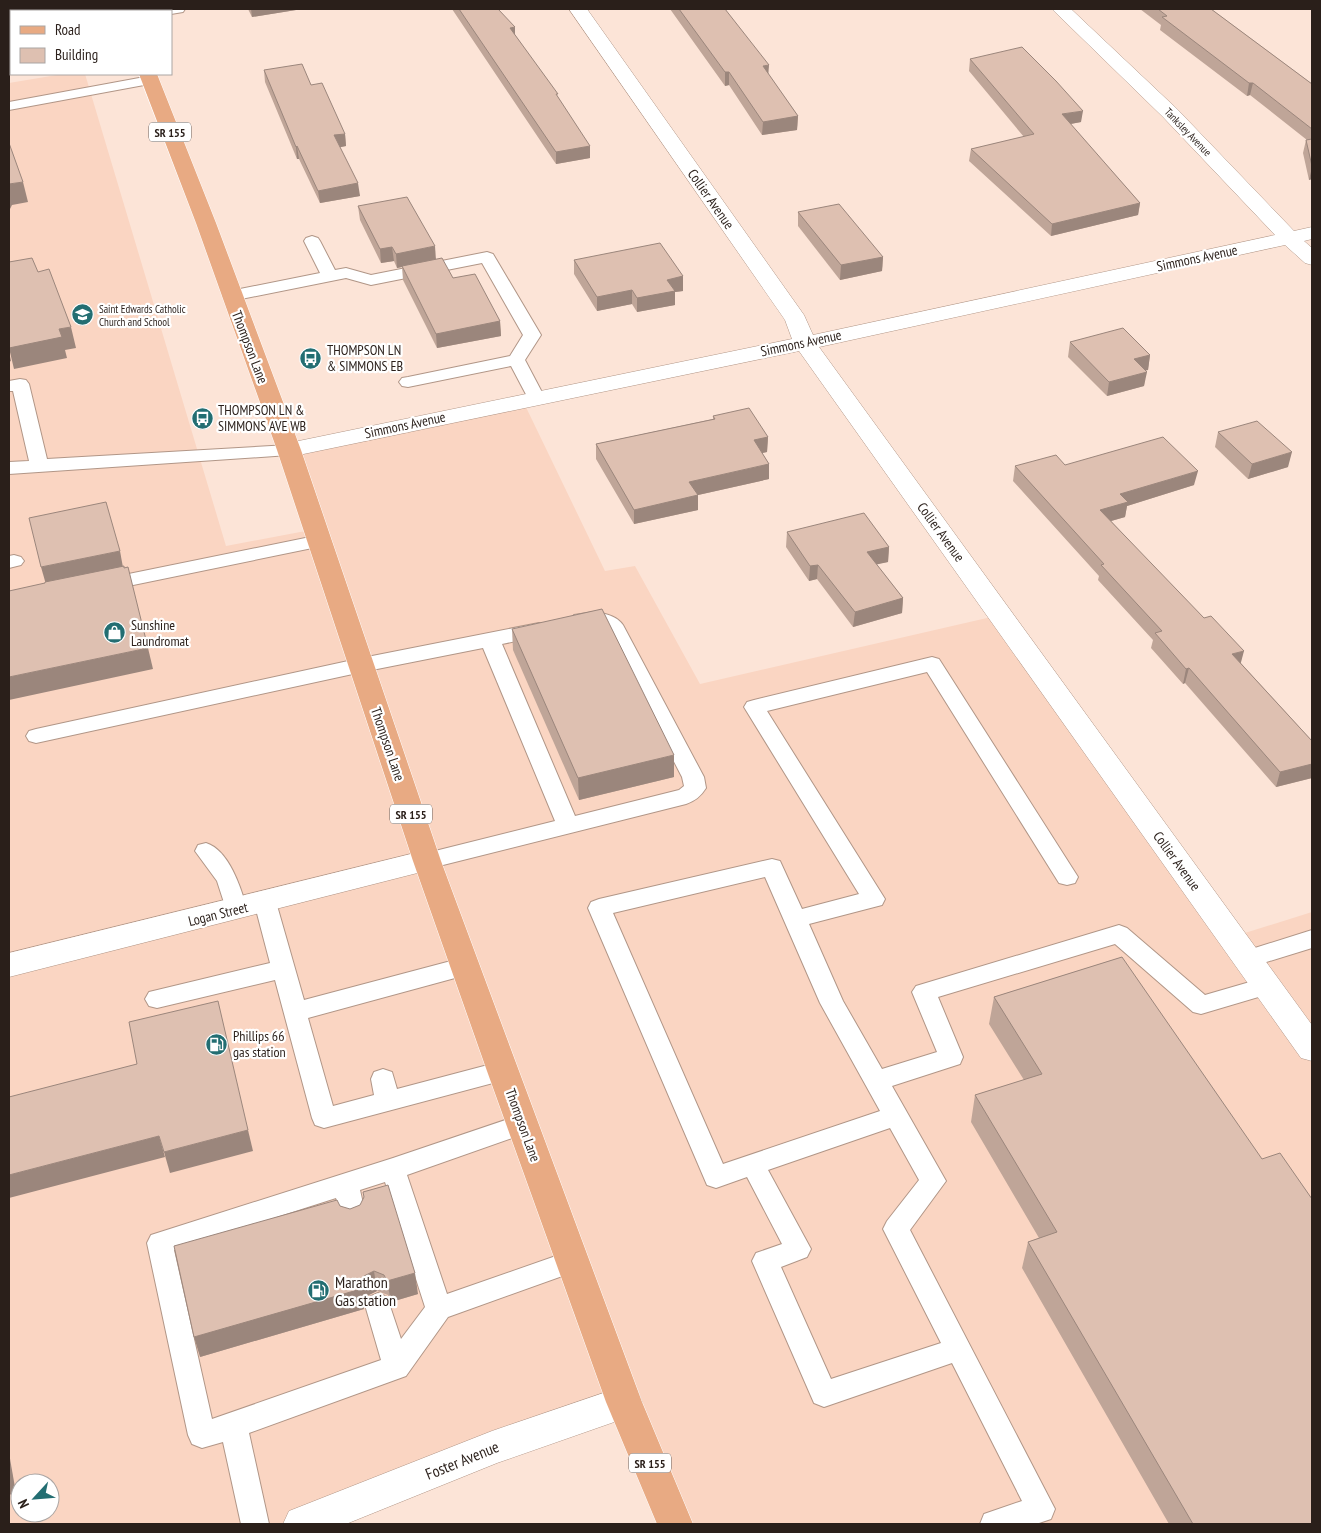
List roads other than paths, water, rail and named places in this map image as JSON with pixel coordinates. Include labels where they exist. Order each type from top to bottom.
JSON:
[{"type":"main road","name":"Thompson Lane","points":[[149,77],[206,223],[231,296],[289,450],[427,861],[503,1071],[624,1402],[675,1524]]},
{"type":"street","name":"Collier Avenue","points":[[578,9],[796,320],[805,343],[1312,1049]]},
{"type":"street","name":"Tanksley Avenue","points":[[1061,9],[1170,113],[1289,238],[1312,259]]},
{"type":"street","name":"Simmons Avenue","points":[[289,450],[805,343],[1312,233]]},
{"type":"street","name":"Logan Street","points":[[9,965],[427,861]]},
{"type":"street","name":"Foster Avenue","points":[[302,1524],[492,1448],[624,1402]]},
{"type":"lane","points":[[9,106],[149,77]]},
{"type":"lane","points":[[312,240],[330,276]]},
{"type":"lane","points":[[231,296],[346,273],[371,280],[487,257],[532,335],[516,360],[408,382]]},
{"type":"lane","points":[[516,360],[536,398]]},
{"type":"lane","points":[[9,386],[20,384],[39,465]]},
{"type":"lane","points":[[9,468],[289,450]]},
{"type":"lane","points":[[87,588],[320,541]]},
{"type":"lane","points":[[36,736],[362,665],[592,618],[602,619],[613,625],[693,777],[695,788],[686,796],[427,861]]},
{"type":"lane","points":[[490,640],[568,825]]},
{"type":"lane","points":[[795,919],[874,898],[754,707],[932,664],[1068,877]]},
{"type":"lane","points":[[206,851],[227,879],[236,909]]},
{"type":"lane","points":[[895,1116],[716,1177],[599,908],[772,867],[832,1003],[933,1181],[896,1229],[1041,1509],[994,1524]]},
{"type":"lane","points":[[265,902],[324,1118],[385,1090],[503,1071]]},
{"type":"lane","points":[[876,1081],[951,1057],[924,992],[1120,934],[1201,1005],[1267,986]]},
{"type":"lane","points":[[1248,959],[1312,939]]},
{"type":"lane","points":[[295,1012],[361,1004],[466,966]]},
{"type":"lane","points":[[157,999],[283,969]]},
{"type":"lane","points":[[523,1124],[346,1185],[160,1243],[202,1435],[233,1426],[396,1367],[439,1309],[573,1261]]},
{"type":"lane","points":[[753,1165],[798,1249],[765,1261],[824,1394],[958,1349]]},
{"type":"lane","points":[[393,1169],[439,1309]]},
{"type":"lane","points":[[346,1185],[353,1217]]},
{"type":"lane","points":[[378,1305],[396,1367]]},
{"type":"lane","points":[[233,1426],[255,1524]]},
{"type":"place","name":"Saint Edwards Catholic Church and School","points":[[83,315]]},
{"type":"place","name":"THOMPSON LN & SIMMONS EB","points":[[311,358]]},
{"type":"place","name":"THOMPSON LN & SIMMONS AVE WB","points":[[202,418]]},
{"type":"place","name":"Sunshine Laundromat","points":[[115,633]]},
{"type":"place","name":"Phillips 66 gas station","points":[[217,1044]]},
{"type":"place","name":"Marathon Gas station","points":[[319,1291]]}]
